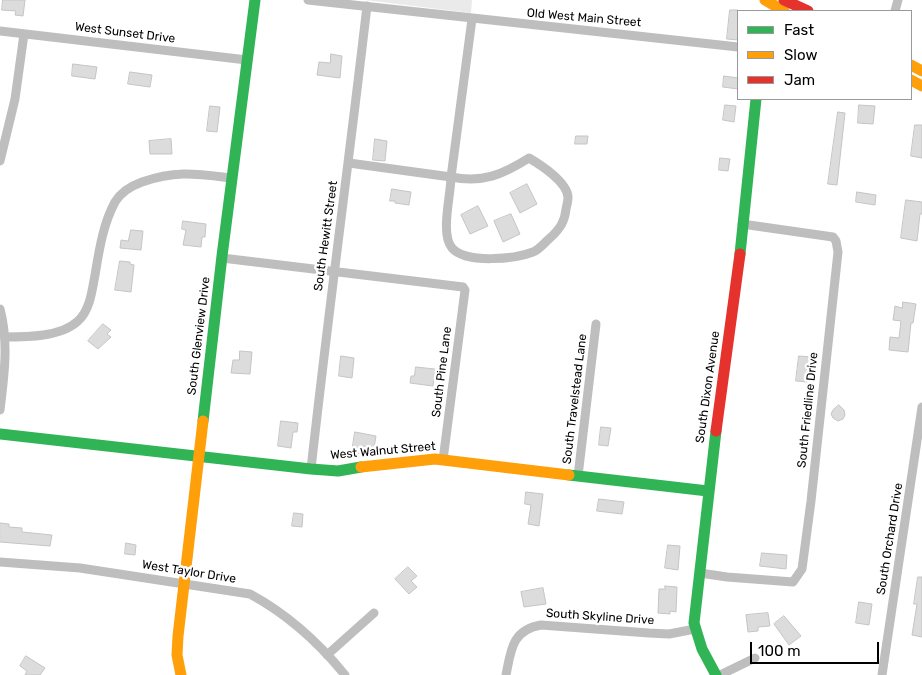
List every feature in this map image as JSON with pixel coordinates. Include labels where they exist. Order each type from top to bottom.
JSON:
[{"type":"main road","name":"South Glenview Drive","points":[[181,675],[178,655],[184,584],[222,258],[255,0]]},
{"type":"main road","points":[[765,0],[782,10]]},
{"type":"main road","points":[[784,0],[806,10]]},
{"type":"main road","name":"South Dixon Avenue","points":[[716,675],[702,649],[694,622],[708,491],[756,100]]},
{"type":"main road","name":"West Walnut Street","points":[[0,434],[311,469],[338,471],[390,463],[443,460],[708,491]]},
{"type":"street","name":"Old West Main Street","points":[[308,0],[737,47]]},
{"type":"street","name":"South Hewitt Street","points":[[311,469],[367,6]]},
{"type":"street","points":[[349,163],[451,177],[468,180],[495,176],[529,158],[545,167],[560,182],[568,196],[565,220],[557,232],[535,252],[510,257],[466,257],[452,248],[447,237],[447,213],[451,177],[472,19]]},
{"type":"street","name":"West Sunset Drive","points":[[0,31],[247,60]]},
{"type":"street","points":[[0,162],[15,99],[24,34]]},
{"type":"street","points":[[5,337],[35,336],[67,328],[86,313],[109,217],[116,201],[125,190],[160,176],[176,174],[232,178]]},
{"type":"street","name":"South Friedline Drive","points":[[700,573],[793,582],[802,569],[811,501],[838,252],[836,241],[833,237],[742,224]]},
{"type":"street","points":[[222,258],[334,271]]},
{"type":"street","name":"South Pine Lane","points":[[334,271],[463,287],[465,290],[443,460]]},
{"type":"street","points":[[0,310],[5,337],[5,370],[0,410]]},
{"type":"street","name":"South Travelstead Lane","points":[[578,476],[596,324]]},
{"type":"street","name":"South Orchard Drive","points":[[882,675],[922,407]]},
{"type":"street","name":"West Taylor Drive","points":[[0,562],[80,568],[250,594],[265,602],[291,621],[345,675]]},
{"type":"street","points":[[327,655],[374,613]]},
{"type":"street","name":"South Skyline Drive","points":[[506,675],[510,651],[516,638],[527,629],[541,624],[669,634],[695,629]]},
{"type":"street","points":[[720,675],[755,658]]},
{"type":"shaded area","points":[[365,0],[472,0],[471,13]]},
{"type":"building","points":[[3,0],[25,0],[23,16],[15,15],[16,11],[2,10]]},
{"type":"building","points":[[730,10],[737,10],[737,40],[727,39]]},
{"type":"building","points":[[331,54],[342,56],[340,78],[317,75],[319,62],[330,63]]},
{"type":"building","points":[[73,64],[97,67],[95,79],[72,76]]},
{"type":"building","points":[[130,72],[152,75],[150,87],[128,84]]},
{"type":"building","points":[[724,76],[737,78],[737,89],[723,87]]},
{"type":"building","points":[[725,105],[736,106],[734,122],[723,120]]},
{"type":"building","points":[[859,105],[875,106],[873,124],[858,123]]},
{"type":"building","points":[[210,106],[220,107],[217,132],[207,131]]},
{"type":"building","points":[[838,112],[845,113],[837,185],[828,184]]},
{"type":"building","points":[[915,125],[922,125],[922,158],[911,156]]},
{"type":"building","points":[[576,136],[588,136],[587,144],[575,144]]},
{"type":"building","points":[[171,139],[172,154],[150,154],[149,141]]},
{"type":"building","points":[[375,139],[387,141],[385,161],[373,160]]},
{"type":"building","points":[[720,158],[730,159],[728,171],[719,170]]},
{"type":"building","points":[[527,184],[537,204],[520,213],[510,193]]},
{"type":"building","points":[[392,189],[411,192],[409,205],[390,201]]},
{"type":"building","points":[[857,192],[876,195],[875,205],[856,202]]},
{"type":"building","points":[[906,200],[922,202],[922,214],[920,214],[917,241],[901,238]]},
{"type":"building","points":[[478,206],[488,226],[470,234],[461,215]]},
{"type":"building","points":[[511,214],[520,234],[503,242],[494,221]]},
{"type":"building","points":[[183,221],[206,224],[205,237],[202,237],[201,247],[183,245],[186,230],[182,229]]},
{"type":"building","points":[[131,230],[143,231],[141,250],[120,248],[121,240],[128,241]]},
{"type":"building","points":[[120,261],[130,262],[130,264],[134,265],[131,292],[115,290]]},
{"type":"building","points":[[903,302],[916,304],[913,323],[911,323],[908,352],[889,350],[890,337],[899,338],[901,321],[893,320],[895,306],[902,308]]},
{"type":"building","points":[[103,324],[111,330],[107,334],[111,337],[98,349],[88,341]]},
{"type":"building","points":[[240,351],[252,352],[250,374],[231,373],[233,360],[239,360]]},
{"type":"building","points":[[341,356],[354,358],[352,378],[339,376]]},
{"type":"building","points":[[799,356],[811,357],[808,382],[796,381]]},
{"type":"building","points":[[416,367],[435,369],[433,386],[410,383],[411,376],[414,376]]},
{"type":"building","points":[[839,405],[844,410],[845,415],[843,419],[838,421],[831,414]]},
{"type":"building","points":[[281,421],[298,423],[297,432],[293,432],[291,448],[278,446]]},
{"type":"building","points":[[601,427],[611,428],[608,446],[599,445]]},
{"type":"building","points":[[355,432],[376,436],[374,448],[362,446],[361,454],[352,452]]},
{"type":"building","points":[[526,492],[543,494],[539,526],[528,524],[531,505],[525,504]]},
{"type":"building","points":[[599,499],[624,502],[622,514],[597,511]]},
{"type":"building","points":[[294,513],[303,514],[302,527],[292,526]]},
{"type":"building","points":[[0,523],[9,524],[9,527],[22,528],[22,532],[52,535],[50,546],[0,542]]},
{"type":"building","points":[[126,543],[136,545],[135,555],[125,554]]},
{"type":"building","points":[[668,545],[680,546],[678,570],[665,568]]},
{"type":"building","points":[[762,553],[787,555],[786,569],[760,566]]},
{"type":"building","points":[[408,567],[417,576],[411,581],[417,587],[409,594],[395,579]]},
{"type":"building","points":[[918,577],[922,577],[922,637],[912,635],[917,604],[914,604]]},
{"type":"building","points":[[665,586],[677,587],[676,612],[670,611],[670,614],[658,613],[659,589],[665,589]]},
{"type":"building","points":[[543,588],[546,604],[524,607],[521,592]]},
{"type":"building","points":[[859,602],[872,604],[869,625],[856,623]]},
{"type":"building","points":[[768,613],[770,626],[758,627],[758,631],[748,632],[746,615]]},
{"type":"building","points":[[784,616],[801,636],[789,645],[774,624]]},
{"type":"building","points":[[26,656],[45,668],[40,675],[25,675],[27,671],[20,666]]},
{"type":"traffic: fast","points":[[203,421],[255,0]]},
{"type":"traffic: fast","points":[[740,254],[756,100]]},
{"type":"traffic: fast","points":[[716,431],[694,623],[702,649],[716,675]]},
{"type":"traffic: fast","points":[[0,434],[311,469],[338,471],[361,467]]},
{"type":"traffic: fast","points":[[569,475],[708,491]]},
{"type":"traffic: slow","points":[[765,0],[782,10]]},
{"type":"traffic: slow","points":[[912,66],[922,71]]},
{"type":"traffic: slow","points":[[912,81],[922,86]]},
{"type":"traffic: slow","points":[[181,675],[177,655],[178,636],[203,421]]},
{"type":"traffic: slow","points":[[361,467],[435,459],[569,475]]},
{"type":"traffic: jam","points":[[784,0],[806,10]]},
{"type":"traffic: jam","points":[[716,431],[740,254]]}]
